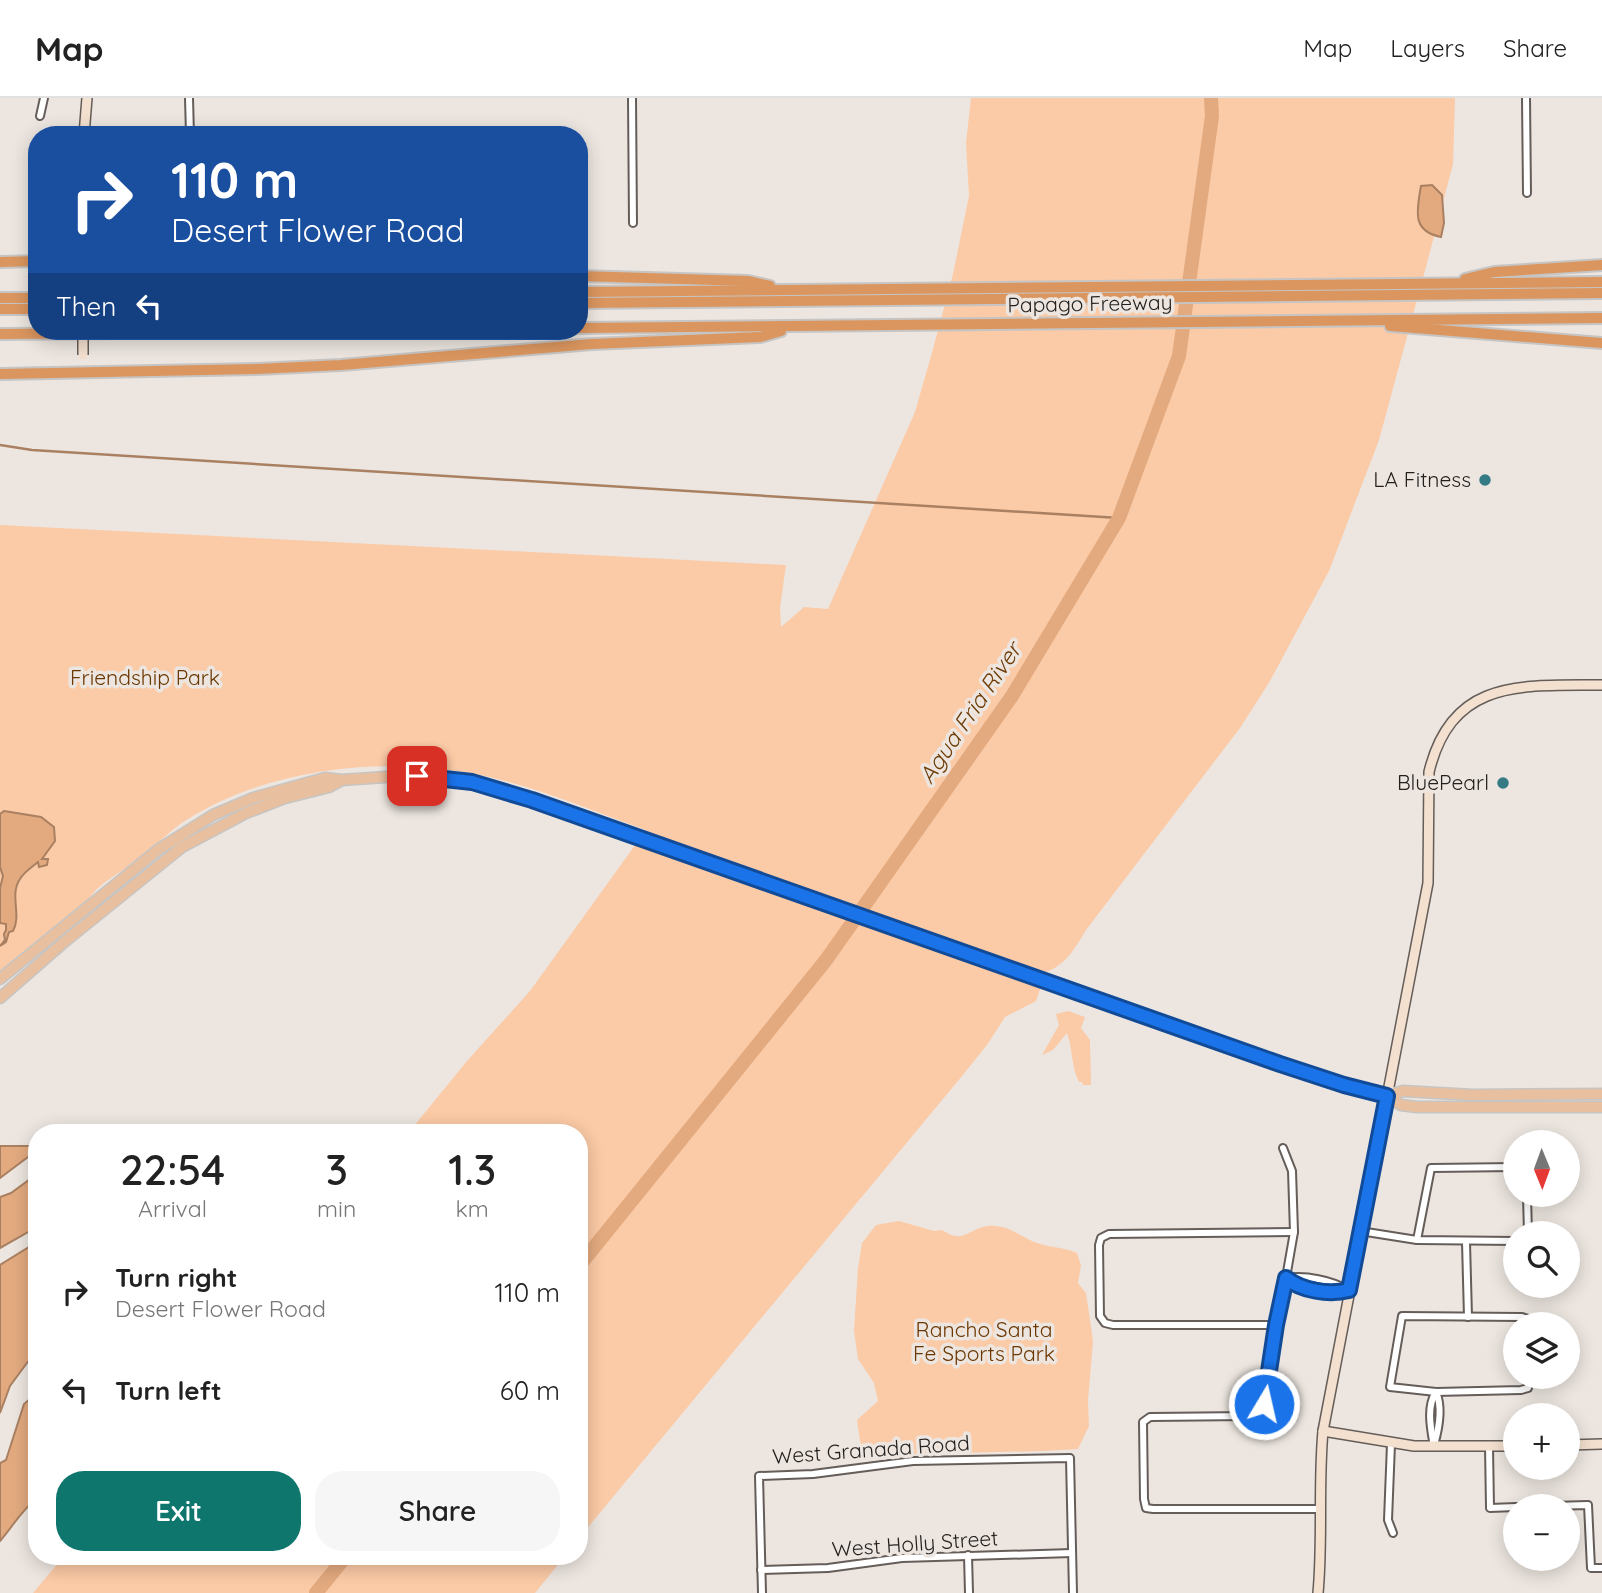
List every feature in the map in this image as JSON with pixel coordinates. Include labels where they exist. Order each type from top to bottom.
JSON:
[{"type":"highway","points":[[0,262],[28,261]]},
{"type":"highway","points":[[1445,283],[1494,272],[1602,265]]},
{"type":"highway","points":[[588,276],[748,281],[786,290]]},
{"type":"highway","name":"Papago Freeway","points":[[588,292],[786,290],[913,294],[1602,282]]},
{"type":"highway","points":[[588,303],[913,294],[1445,296],[1602,293]]},
{"type":"highway","points":[[0,298],[28,298]]},
{"type":"highway","points":[[0,309],[28,309]]},
{"type":"highway","name":"Papago Freeway","points":[[588,328],[1328,321],[1434,325],[1602,318]]},
{"type":"highway","points":[[1434,325],[1602,343]]},
{"type":"highway","points":[[0,373],[341,365],[592,344],[760,337],[797,326]]},
{"type":"highway","points":[[0,334],[28,334]]},
{"type":"main road","points":[[0,979],[159,849],[226,809],[269,792],[325,778],[342,780],[400,776],[472,782],[532,800],[1331,1081],[1387,1096],[1401,1105],[1431,1108],[1602,1107]]},
{"type":"main road","points":[[0,998],[63,943],[182,848],[246,813],[285,797],[329,787],[342,780]]},
{"type":"main road","points":[[1387,1096],[1403,1091],[1473,1095],[1602,1094]]},
{"type":"street","points":[[40,116],[44,98]]},
{"type":"street","points":[[85,126],[87,98]]},
{"type":"street","points":[[190,98],[190,126]]},
{"type":"street","points":[[632,98],[634,223]]},
{"type":"street","points":[[1525,98],[1527,193]]},
{"type":"street","points":[[83,340],[84,372]]},
{"type":"street","points":[[1318,1593],[1323,1431],[1428,883],[1429,772],[1433,755],[1444,733],[1460,713],[1483,697],[1506,689],[1602,685]]},
{"type":"street","points":[[1283,1148],[1292,1171],[1294,1232],[1264,1404],[1260,1413],[1249,1416],[1150,1417],[1143,1422],[1146,1507],[1320,1509]]},
{"type":"street","points":[[1417,1240],[1431,1168],[1503,1167]]},
{"type":"street","points":[[1360,1231],[1417,1240],[1503,1241]]},
{"type":"street","points":[[1276,1325],[1105,1323],[1100,1316],[1101,1238],[1109,1234],[1294,1232]]},
{"type":"street","points":[[1466,1242],[1468,1317]]},
{"type":"street","points":[[1286,1278],[1295,1285],[1332,1293],[1349,1290]]},
{"type":"street","points":[[1503,1317],[1402,1316],[1390,1387],[1436,1392],[1524,1389]]},
{"type":"street","points":[[1434,1447],[1439,1428],[1439,1399],[1436,1392]]},
{"type":"street","points":[[1323,1431],[1391,1444],[1503,1446]]},
{"type":"street","points":[[1391,1444],[1388,1520],[1393,1533]]},
{"type":"street","points":[[1580,1445],[1602,1444]]},
{"type":"street","points":[[1489,1447],[1490,1508],[1503,1508]]},
{"type":"street","name":"West Granada Road","points":[[761,1570],[759,1476],[813,1474],[913,1461],[1070,1458],[1072,1553]]},
{"type":"street","points":[[1580,1505],[1588,1505],[1591,1568],[1602,1568]]},
{"type":"street","points":[[1072,1553],[1073,1593]]},
{"type":"street","name":"West Holly Street","points":[[761,1570],[828,1568],[902,1558],[1072,1553]]},
{"type":"street","points":[[968,1555],[969,1593]]},
{"type":"street","points":[[761,1570],[762,1593]]},
{"type":"green space","name":"Friendship Park","points":[[971,98],[1455,98],[1453,164],[1379,440],[1329,571],[1270,681],[1240,728],[1086,930],[1070,955],[1060,965],[1046,972],[1036,1001],[1005,1017],[962,1076],[588,1527],[588,1124],[416,1124],[530,991],[646,830],[540,791],[475,774],[402,766],[364,767],[290,778],[254,788],[220,802],[181,823],[139,859],[101,885],[83,906],[0,972],[0,525],[786,565],[780,608],[781,627],[804,607],[828,609],[915,412],[953,274],[969,196],[966,143]]},
{"type":"green space","points":[[1068,1011],[1085,1017],[1081,1028],[1090,1040],[1091,1085],[1079,1082],[1067,1033],[1053,1050],[1042,1055],[1059,1025],[1056,1014]]},
{"type":"green space","name":"Rancho Santa Fe Sports Park","points":[[899,1221],[934,1231],[942,1230],[956,1236],[981,1227],[1002,1227],[1040,1244],[1077,1253],[1081,1265],[1078,1283],[1086,1293],[1093,1341],[1088,1400],[1089,1426],[1078,1449],[866,1457],[857,1420],[878,1401],[874,1383],[858,1359],[854,1331],[858,1268],[862,1243],[876,1225]]},
{"type":"green space","points":[[56,1565],[558,1565],[535,1593],[33,1593]]},
{"type":"shaded area","points":[[1432,185],[1442,195],[1444,223],[1441,237],[1425,230],[1418,218],[1421,186]]},
{"type":"shaded area","points":[[4,811],[41,817],[54,827],[55,841],[42,859],[48,859],[47,865],[39,867],[38,862],[20,879],[16,892],[15,925],[6,942],[0,946],[5,940],[6,930],[6,924],[0,923],[0,888],[3,876],[0,867],[0,814]]},
{"type":"shaded area","points":[[0,1146],[28,1146],[28,1157],[0,1178]]},
{"type":"shaded area","points":[[28,1181],[28,1232],[0,1248],[0,1197],[11,1193]]},
{"type":"shaded area","points":[[28,1248],[28,1362],[10,1386],[0,1413],[0,1265]]},
{"type":"shaded area","points":[[28,1401],[28,1507],[0,1541],[0,1463],[6,1460],[24,1404]]},
{"type":"waterway","name":"Agua Fria River","points":[[588,1255],[826,960],[1012,696],[1119,518],[1179,356],[1212,116],[1211,98]]},
{"type":"waterway","points":[[0,445],[32,450],[1119,518]]},
{"type":"waterway","name":"Agua Fria River","points":[[316,1593],[339,1565]]},
{"type":"place","name":"LA Fitness","points":[[1485,480]]},
{"type":"place","name":"BluePearl","points":[[1503,783]]},
{"type":"route","points":[[417,776],[472,782],[532,800],[1280,1064],[1387,1096],[1349,1290],[1332,1293],[1295,1285],[1286,1278],[1264,1404]]}]
